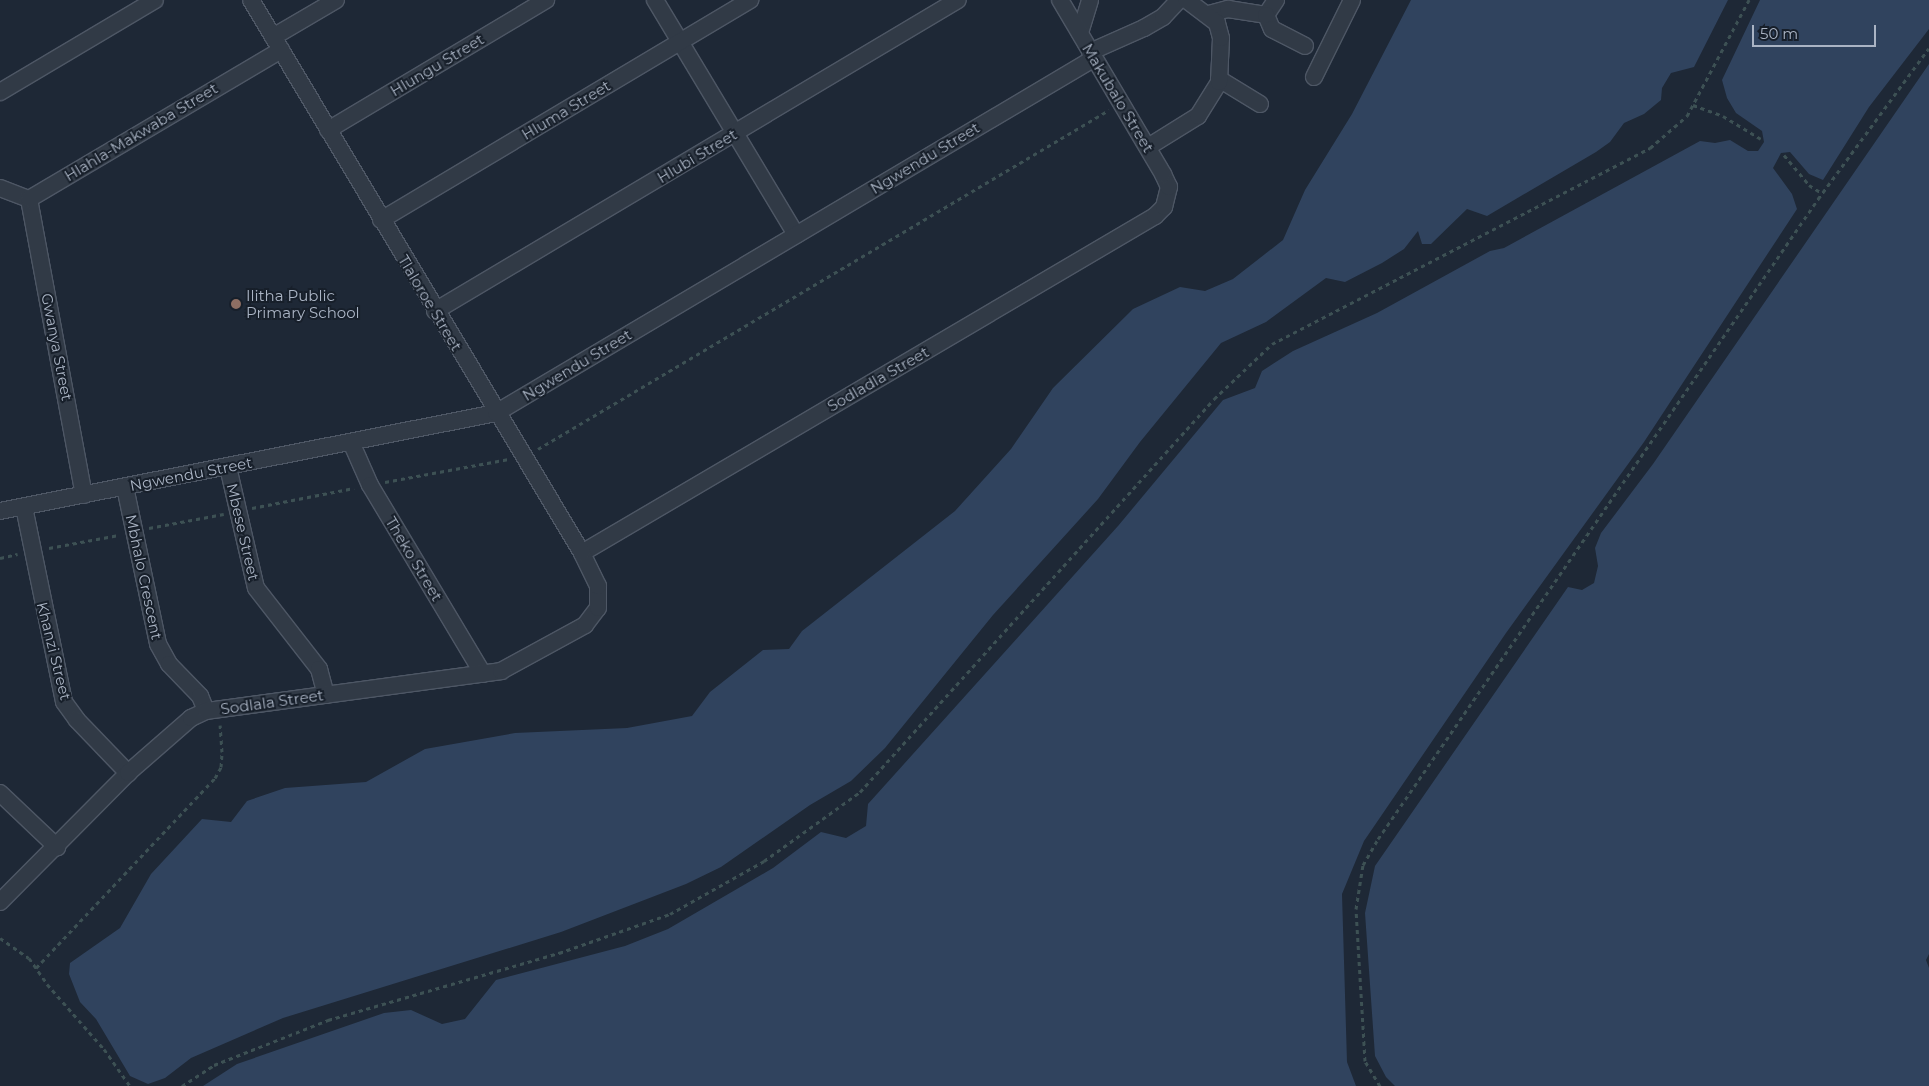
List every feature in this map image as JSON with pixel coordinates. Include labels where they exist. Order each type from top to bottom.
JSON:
[{"type":"street","points":[[0,92],[156,0]]},
{"type":"street","name":"Tlaloroe Street","points":[[251,0],[496,413],[582,553],[598,586],[598,608]]},
{"type":"street","name":"Hlahla-Makwaba Street","points":[[29,199],[277,43],[336,0]]},
{"type":"street","name":"Hlungu Street","points":[[328,130],[546,0]]},
{"type":"street","points":[[655,0],[796,235]]},
{"type":"street","name":"Hluma Street","points":[[381,220],[750,0]]},
{"type":"street","name":"Hlubi Street","points":[[435,311],[958,0]]},
{"type":"street","name":"Makubalo Street","points":[[1060,0],[1091,55],[1148,147],[1169,187],[1168,198]]},
{"type":"street","points":[[1080,33],[1090,0]]},
{"type":"street","name":"Ngwendu Street","points":[[0,512],[496,413],[796,235],[1091,55],[1144,28],[1162,17],[1179,0]]},
{"type":"street","points":[[1148,147],[1198,116],[1210,101],[1219,79],[1221,38],[1217,23],[1209,14],[1187,0]]},
{"type":"street","points":[[1266,15],[1276,0]]},
{"type":"street","points":[[1314,77],[1352,0]]},
{"type":"street","points":[[1209,14],[1228,9],[1266,15]]},
{"type":"street","points":[[1266,15],[1272,28],[1305,46]]},
{"type":"street","points":[[1219,79],[1260,104]]},
{"type":"street","points":[[0,188],[29,199]]},
{"type":"street","name":"Sodladla Street","points":[[582,553],[1154,216],[1168,198]]},
{"type":"street","name":"Gwanya Street","points":[[29,199],[84,495]]},
{"type":"street","name":"Theko Street","points":[[351,442],[370,485],[483,674]]},
{"type":"street","name":"Mbese Street","points":[[228,466],[256,588],[319,668],[326,695]]},
{"type":"street","name":"Mbhalo Crescent","points":[[125,487],[158,644],[169,664],[200,696],[206,711]]},
{"type":"street","name":"Khanzi Street","points":[[24,507],[64,702],[77,720],[128,773]]},
{"type":"street","name":"Sodlala Street","points":[[0,902],[57,847],[128,773],[182,724],[206,711],[483,674],[513,666],[568,635],[593,618],[598,608]]},
{"type":"street","points":[[0,793],[57,847]]},
{"type":"path","points":[[182,1086],[214,1065],[328,1020],[532,961],[654,920],[712,892],[764,861],[860,792],[1214,399],[1272,344],[1650,148],[1669,134],[1693,105],[1749,0]]},
{"type":"path","points":[[1380,1086],[1365,1061],[1356,908],[1363,865],[1822,193],[1929,48]]},
{"type":"path","points":[[1693,105],[1723,116],[1761,139]]},
{"type":"path","points":[[1784,154],[1809,185],[1822,193]]},
{"type":"path","points":[[36,968],[215,778],[221,767],[222,752],[219,720],[206,711]]},
{"type":"path","points":[[0,938],[29,958],[104,1049],[130,1086]]},
{"type":"water","points":[[1411,0],[1728,0],[1694,67],[1671,73],[1662,88],[1661,100],[1644,114],[1624,123],[1610,142],[1596,152],[1487,216],[1467,209],[1431,244],[1422,244],[1418,231],[1404,249],[1382,263],[1345,282],[1326,278],[1266,322],[1221,343],[1140,442],[1098,499],[993,615],[885,748],[851,781],[810,805],[721,867],[686,884],[561,932],[283,1018],[191,1058],[165,1078],[148,1084],[130,1076],[96,1019],[80,1002],[69,974],[70,963],[120,928],[151,874],[202,819],[231,822],[247,801],[285,788],[366,782],[425,749],[515,733],[627,728],[692,716],[710,692],[763,650],[789,649],[802,631],[955,511],[1011,449],[1053,388],[1133,309],[1180,287],[1205,291],[1233,279],[1283,240],[1305,190],[1352,114]]},
{"type":"water","points":[[1760,0],[1929,0],[1929,29],[1869,107],[1823,180],[1809,174],[1790,152],[1781,153],[1773,168],[1792,194],[1797,209],[1644,442],[1506,633],[1364,841],[1342,894],[1347,1062],[1356,1086],[203,1086],[237,1064],[384,1013],[411,1010],[442,1024],[465,1019],[496,980],[625,946],[668,929],[773,868],[821,832],[846,838],[866,826],[868,804],[1118,526],[1223,400],[1255,388],[1262,371],[1293,351],[1377,313],[1490,251],[1504,248],[1700,141],[1715,143],[1730,140],[1748,151],[1758,151],[1764,142],[1762,131],[1736,113],[1727,98],[1722,80]]},
{"type":"water","points":[[1929,64],[1929,954],[1926,960],[1929,968],[1929,1086],[1395,1086],[1386,1077],[1375,1056],[1365,913],[1375,866],[1568,587],[1582,590],[1594,583],[1598,566],[1595,548],[1601,533],[1653,464]]},
{"type":"place","name":"Ilitha Public Primary School","points":[[236,304]]}]
